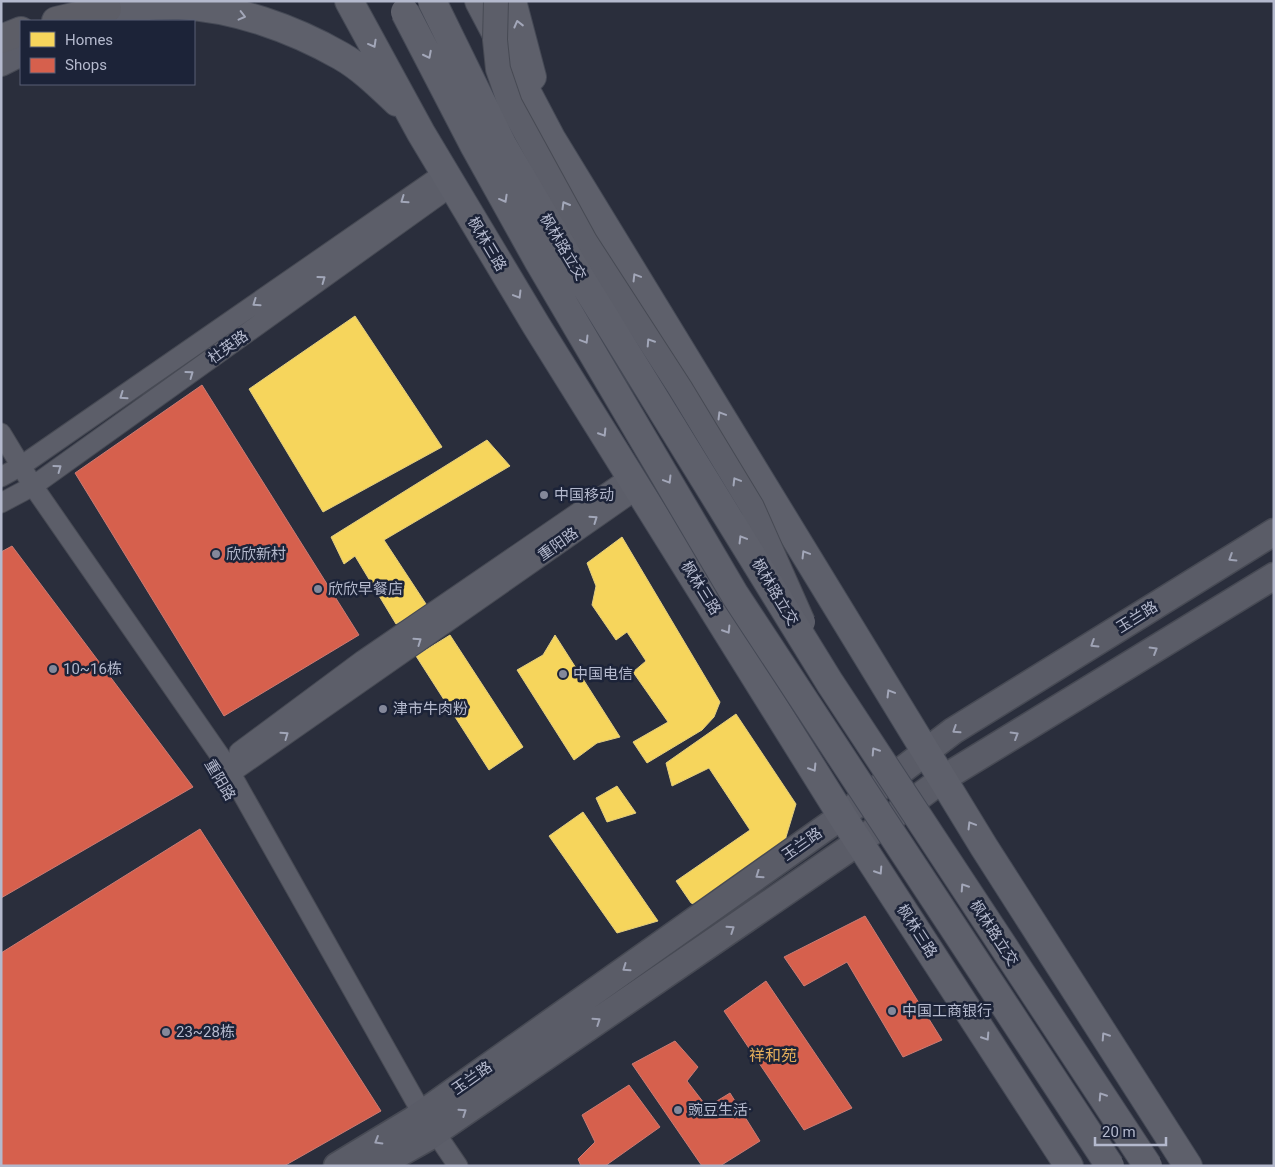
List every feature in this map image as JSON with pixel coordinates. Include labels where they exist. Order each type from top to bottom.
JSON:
[{"type":"highway","points":[[60,20],[104,10]]},
{"type":"highway","points":[[1,39],[20,30]]},
{"type":"main road","name":"枫林三路","points":[[349,1],[448,179],[635,482],[842,816],[1069,1166]]},
{"type":"main road","name":"枫林路立交","points":[[400,1],[475,147],[534,254],[735,594],[1110,1166]]},
{"type":"main road","name":"枫林路立交","points":[[432,1],[502,144],[575,269],[830,683],[1148,1166]]},
{"type":"main road","points":[[479,1],[551,138],[925,751],[944,778],[984,847],[1188,1166]]},
{"type":"main road","points":[[512,1],[531,75],[551,138]]},
{"type":"main road","points":[[104,10],[178,5],[221,10],[264,21],[342,56],[377,83],[401,106],[421,133]]},
{"type":"main road","name":"玉兰路","points":[[377,1166],[424,1125],[842,816],[925,751],[1274,532]]},
{"type":"main road","name":"玉兰路","points":[[337,1166],[424,1125],[860,841],[944,778],[1274,576]]},
{"type":"street","points":[[496,1],[495,40],[498,68],[510,104],[586,241],[680,388],[752,507],[830,683]]},
{"type":"street","points":[[1,64],[20,54]]},
{"type":"street","name":"杜英路","points":[[11,472],[448,179]]},
{"type":"street","name":"杜英路","points":[[1,503],[28,489],[448,179]]},
{"type":"street","name":"重阳路","points":[[1,433],[11,472]]},
{"type":"street","name":"重阳路","points":[[1,456],[11,472],[28,489],[228,768],[424,1125]]},
{"type":"street","name":"重阳路","points":[[228,768],[363,660],[635,482]]},
{"type":"street","name":"重阳路","points":[[28,489],[215,768],[424,1125]]},
{"type":"street","points":[[424,1125],[445,1166]]},
{"type":"street","points":[[424,1125],[458,1166]]},
{"type":"building: Homes","points":[[355,316],[442,447],[323,512],[249,389]]},
{"type":"building: Homes","points":[[487,440],[510,466],[384,540],[428,607],[396,624],[355,556],[344,564],[331,537]]},
{"type":"building: Homes","points":[[622,537],[720,702],[714,717],[702,730],[647,763],[633,742],[668,722],[633,672],[646,661],[627,632],[616,640],[592,605],[596,586],[587,563]]},
{"type":"building: Homes","points":[[450,635],[523,747],[489,770],[416,656]]},
{"type":"building: Homes","points":[[555,635],[620,737],[597,743],[574,760],[517,670],[543,655]]},
{"type":"building: Homes","points":[[736,714],[796,804],[786,837],[788,850],[701,906],[691,903],[676,881],[750,830],[709,768],[672,786],[666,763]]},
{"type":"building: Homes","points":[[617,786],[636,813],[607,822],[596,798]]},
{"type":"building: Homes","points":[[583,812],[658,921],[617,933],[549,836]]},
{"type":"building: Shops","name":"欣欣新村","points":[[202,385],[359,635],[224,716],[75,473]]},
{"type":"building: Shops","name":"10~16栋","points":[[12,546],[193,787],[1,898],[1,552]]},
{"type":"building: Shops","name":"23~28栋","points":[[200,829],[381,1111],[284,1166],[1,1166],[1,953]]},
{"type":"building: Shops","points":[[865,916],[942,1040],[903,1057],[847,962],[804,986],[784,957]]},
{"type":"building: Shops","points":[[766,981],[852,1108],[804,1130],[724,1011]]},
{"type":"building: Shops","points":[[675,1041],[698,1067],[687,1081],[707,1107],[730,1093],[760,1141],[720,1166],[702,1166],[632,1064]]},
{"type":"building: Shops","points":[[629,1085],[660,1127],[605,1166],[581,1166],[578,1159],[595,1142],[582,1115]]},
{"type":"place","name":"中国移动","points":[[544,495]]},
{"type":"place","name":"欣欣新村","points":[[216,554]]},
{"type":"place","name":"欣欣早餐店","points":[[318,589]]},
{"type":"place","name":"10~16栋","points":[[53,669]]},
{"type":"place","name":"中国电信","points":[[563,674]]},
{"type":"place","name":"津市牛肉粉","points":[[383,709]]},
{"type":"place","name":"中国工商银行","points":[[892,1011]]},
{"type":"place","name":"23~28栋","points":[[166,1032]]},
{"type":"place","name":"豌豆生活·","points":[[678,1110]]},
{"type":"district","name":"祥和苑","points":[[773,1055]]}]
